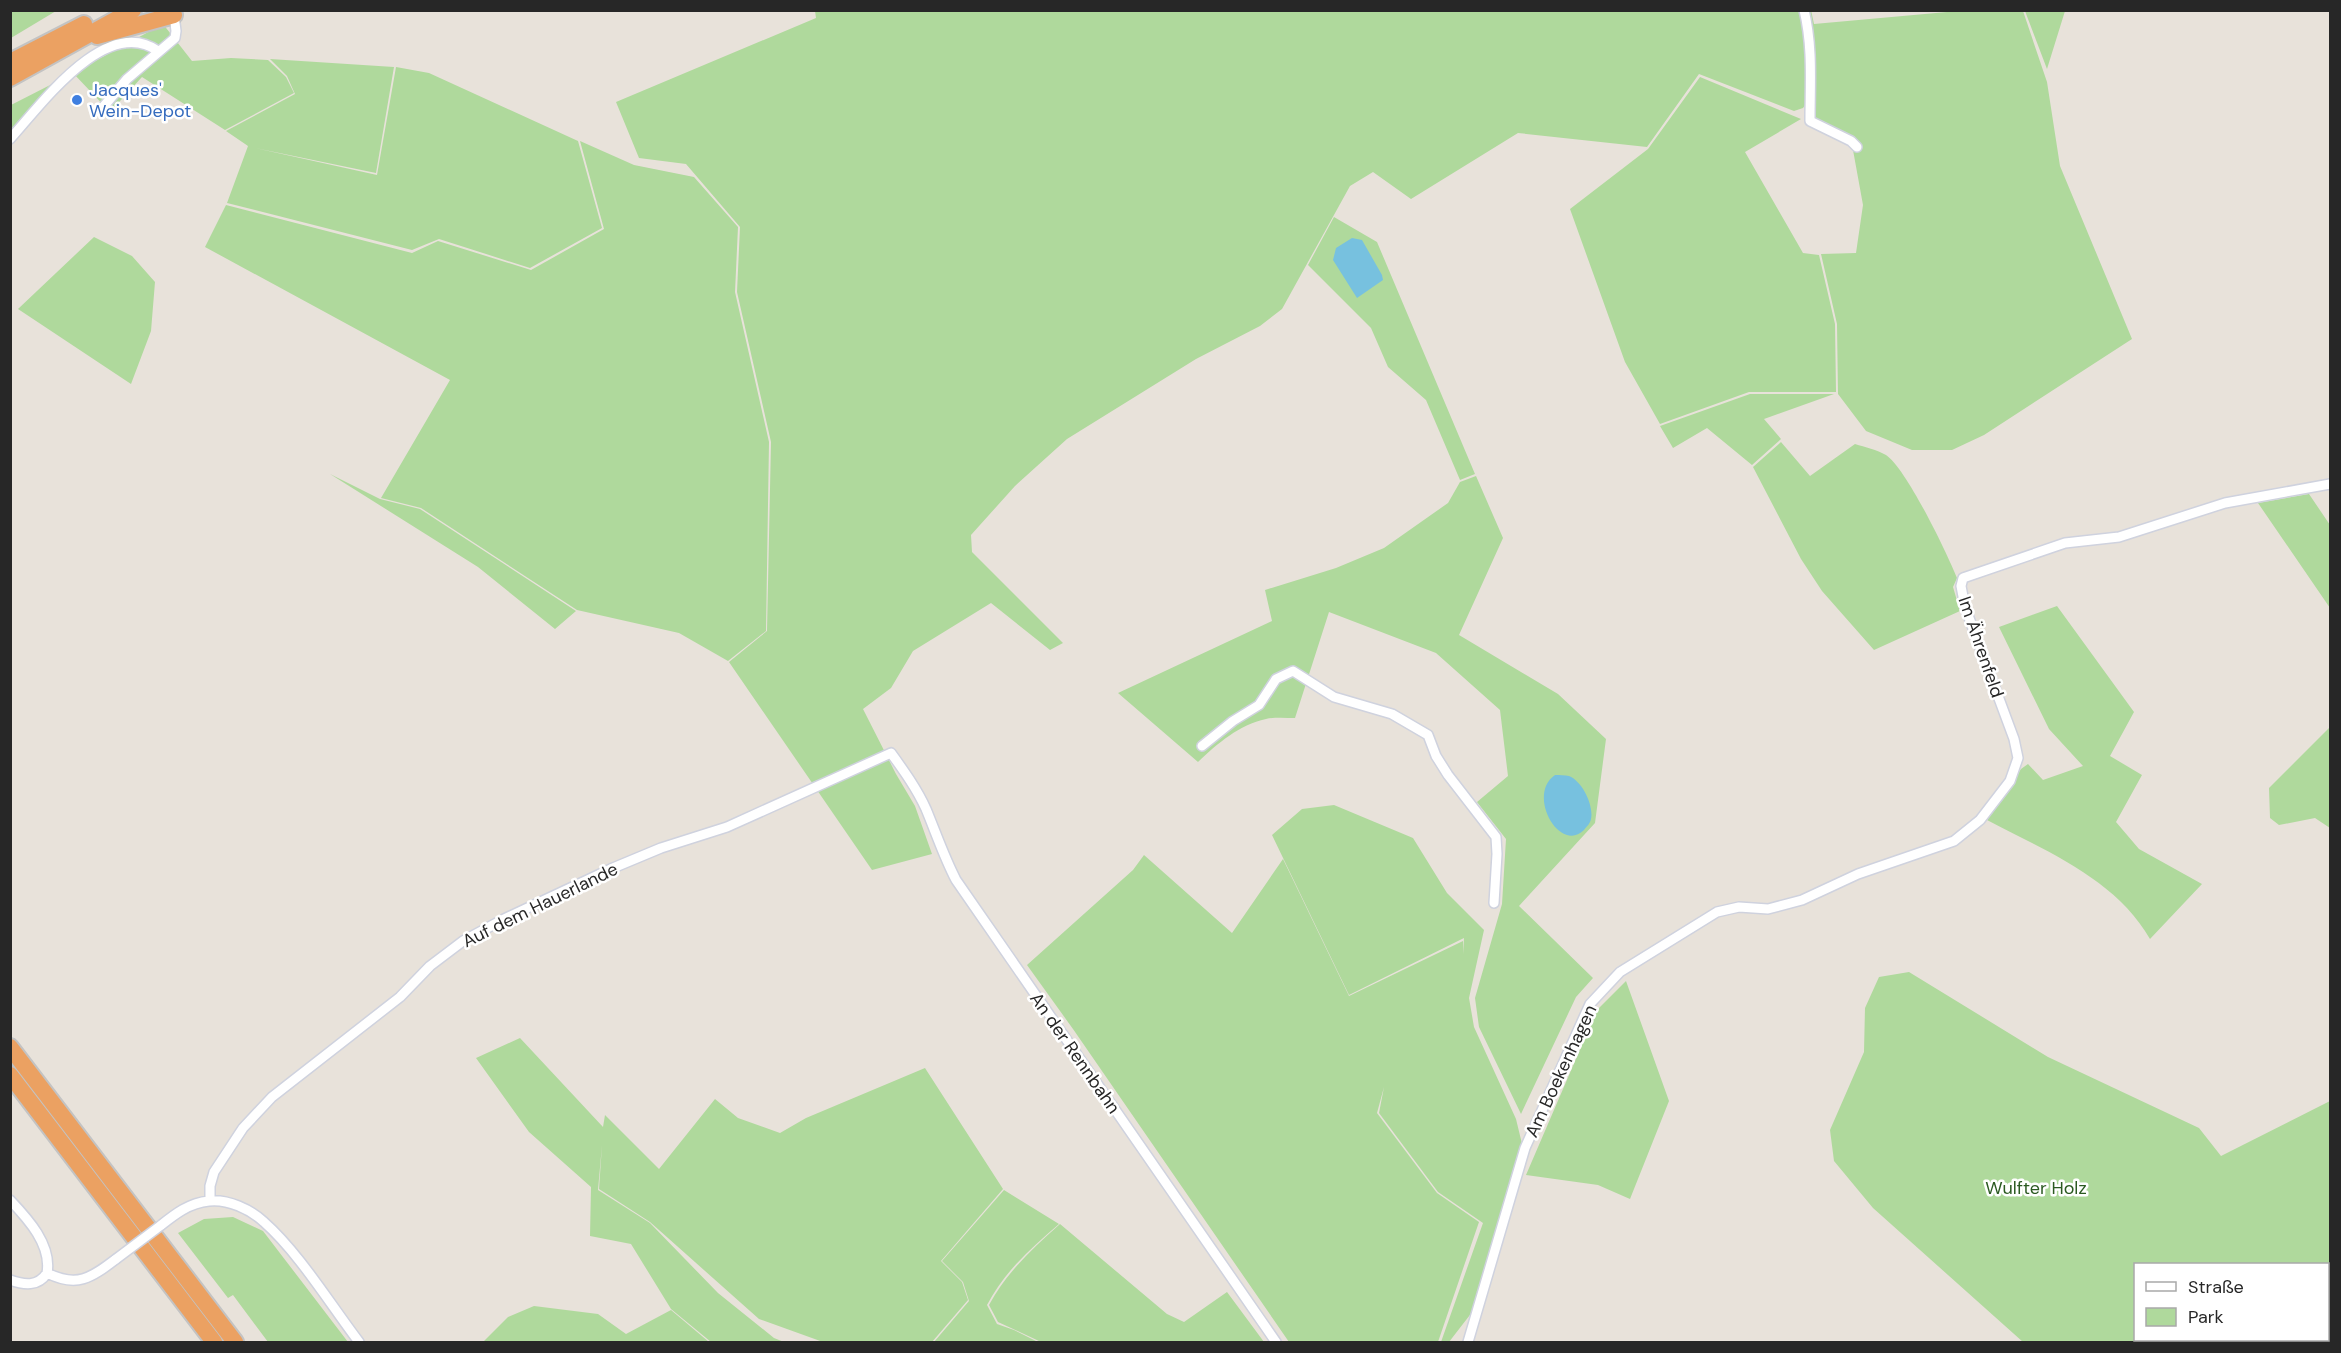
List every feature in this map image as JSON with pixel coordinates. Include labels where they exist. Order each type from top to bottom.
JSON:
[{"type":"highway","points":[[41,47],[86,10]]},
{"type":"highway","points":[[10,62],[110,10]]},
{"type":"highway","points":[[10,78],[133,10]]},
{"type":"highway","points":[[78,40],[110,34],[174,15]]},
{"type":"highway","points":[[10,1047],[236,1342]]},
{"type":"highway","points":[[10,1075],[214,1342]]},
{"type":"street","points":[[1804,10],[1812,70],[1810,121],[1851,141],[1857,147]]},
{"type":"street","points":[[104,106],[127,79],[175,38],[174,15]]},
{"type":"street","points":[[10,139],[72,71],[92,55],[115,45],[138,42],[148,44],[158,51]]},
{"type":"street","name":"Im Ährenfeld","points":[[1908,857],[1954,841],[1980,820],[2010,781],[2018,758],[2014,739],[1965,607],[1961,586],[1963,578],[2065,543],[2119,537],[2225,503],[2331,484]]},
{"type":"street","points":[[1202,746],[1233,721],[1259,705],[1276,679],[1293,671],[1334,697],[1392,714],[1428,735],[1436,756],[1448,775],[1496,837],[1494,903]]},
{"type":"street","name":"Auf dem Hauerlande","points":[[210,1201],[210,1186],[214,1172],[243,1128],[272,1097],[399,997],[430,966],[463,942],[504,919],[613,868],[661,848],[727,827],[891,753]]},
{"type":"street","name":"An der Rennbahn","points":[[891,753],[926,808],[944,858],[956,880],[1276,1342]]},
{"type":"street","name":"Am Boekenhagen","points":[[1468,1342],[1525,1148],[1590,1004],[1620,972],[1718,912],[1739,907],[1768,909],[1802,900],[1858,874],[1908,857]]},
{"type":"street","points":[[10,1200],[38,1234],[48,1266],[47,1274],[41,1281],[31,1284],[10,1280]]},
{"type":"street","points":[[47,1274],[65,1281],[77,1281],[90,1276],[176,1213],[193,1204],[210,1201],[224,1202],[243,1208],[263,1221],[289,1249],[358,1342]]},
{"type":"green space","points":[[11,10],[56,10],[56,11],[11,38]]},
{"type":"green space","points":[[1811,10],[1814,24],[1958,11],[2023,11],[2047,82],[2060,166],[2132,339],[1984,435],[1952,450],[1912,450],[1866,431],[1838,394],[1837,324],[1821,254],[1856,253],[1863,205],[1851,139],[1816,121],[1813,101],[1807,102],[1803,108],[1794,111],[1699,74],[1647,147],[1518,133],[1411,199],[1373,172],[1350,186],[1282,309],[1260,326],[1196,359],[1067,439],[1015,486],[971,535],[972,552],[1063,643],[1050,650],[991,603],[913,651],[891,688],[863,709],[915,806],[932,854],[872,870],[729,662],[767,631],[771,442],[737,292],[740,227],[686,164],[639,158],[616,102],[816,18],[815,11]]},
{"type":"green space","points":[[2025,11],[2065,11],[2047,69]]},
{"type":"green space","points":[[163,24],[192,61],[231,58],[268,60],[286,77],[294,93],[225,130],[142,77],[110,112],[73,73]]},
{"type":"green space","points":[[270,59],[394,67],[376,173],[255,148],[377,175],[396,67],[429,73],[578,141],[602,228],[530,268],[439,239],[412,250],[227,203],[248,146],[226,131],[295,94],[287,76]]},
{"type":"green space","points":[[1700,77],[1801,119],[1745,152],[1803,253],[1819,255],[1835,324],[1836,392],[1749,392],[1660,424],[1625,362],[1570,209],[1648,149]]},
{"type":"green space","points":[[58,81],[11,132],[11,105]]},
{"type":"green space","points":[[580,141],[634,165],[694,177],[738,227],[735,292],[769,442],[766,631],[728,661],[679,633],[577,610],[421,508],[381,498],[450,380],[205,247],[226,205],[412,253],[438,241],[531,270],[604,229]]},
{"type":"green space","points":[[1334,217],[1377,242],[1475,474],[1460,480],[1426,400],[1388,367],[1371,328],[1308,265]]},
{"type":"green space","points":[[94,237],[132,256],[155,282],[151,331],[131,384],[18,309]]},
{"type":"green space","points":[[1750,394],[1834,394],[1764,419],[1781,439],[1752,465],[1707,428],[1673,448],[1660,426]]},
{"type":"green space","points":[[1781,442],[1810,476],[1855,444],[1886,455],[1915,493],[1945,550],[1957,578],[1953,587],[1960,611],[1874,650],[1822,591],[1801,559],[1753,467]]},
{"type":"green space","points":[[330,474],[380,499],[420,509],[576,611],[555,629],[478,567]]},
{"type":"green space","points":[[1476,476],[1503,538],[1459,635],[1558,694],[1606,739],[1595,823],[1519,906],[1593,978],[1576,997],[1521,1114],[1479,1027],[1475,998],[1502,904],[1506,839],[1477,802],[1508,776],[1500,710],[1436,653],[1329,612],[1295,718],[1269,718],[1238,730],[1198,762],[1118,693],[1272,621],[1265,590],[1336,568],[1384,548],[1448,503],[1460,482]]},
{"type":"green space","points":[[2309,494],[2330,525],[2330,608],[2258,503]]},
{"type":"green space","points":[[2057,606],[2134,712],[2110,756],[2142,775],[2116,822],[2139,849],[2202,884],[2150,939],[2136,918],[2099,883],[2056,855],[1987,820],[2021,769],[2028,764],[2043,780],[2083,766],[2049,729],[1999,627]]},
{"type":"green space","points":[[2330,727],[2330,828],[2315,818],[2279,825],[2270,818],[2269,788]]},
{"type":"green space","points":[[1334,805],[1413,838],[1447,893],[1484,930],[1469,998],[1474,1027],[1516,1119],[1523,1148],[1473,1311],[1449,1342],[1441,1342],[1483,1223],[1438,1192],[1379,1113],[1384,1087],[1377,1113],[1437,1193],[1479,1222],[1438,1342],[1289,1342],[1027,965],[1133,870],[1144,855],[1232,933],[1283,859],[1349,996],[1463,941],[1463,954],[1464,938],[1349,995],[1272,835],[1302,809]]},
{"type":"green space","name":"Wulfter Holz","points":[[1909,972],[2048,1057],[2199,1128],[2221,1156],[2330,1101],[2330,1342],[2023,1342],[1873,1208],[1834,1161],[1830,1130],[1864,1052],[1865,1008],[1879,977]]},
{"type":"green space","points":[[1626,981],[1669,1101],[1630,1199],[1598,1185],[1526,1175],[1597,1010]]},
{"type":"green space","points":[[520,1038],[603,1127],[605,1115],[659,1169],[715,1099],[738,1118],[780,1133],[806,1118],[925,1068],[1003,1189],[941,1261],[962,1282],[968,1300],[932,1342],[823,1342],[759,1319],[650,1222],[599,1189],[602,1145],[598,1190],[650,1223],[718,1293],[774,1338],[784,1342],[711,1342],[671,1309],[631,1244],[590,1236],[591,1187],[529,1132],[476,1058]]},
{"type":"green space","points":[[1004,1190],[1059,1224],[1010,1271],[987,1305],[997,1324],[1038,1342],[934,1342],[969,1301],[963,1282],[942,1261]]},
{"type":"green space","points":[[233,1217],[263,1231],[348,1342],[268,1342],[233,1295],[228,1298],[178,1233],[204,1219]]},
{"type":"green space","points":[[1060,1224],[1167,1314],[1184,1322],[1227,1292],[1264,1342],[1041,1342],[998,1322],[989,1305],[996,1293],[1021,1262]]},
{"type":"green space","points":[[534,1306],[598,1314],[626,1334],[671,1310],[709,1342],[483,1342],[508,1317]]},
{"type":"water","points":[[1352,238],[1362,240],[1383,280],[1357,298],[1333,260],[1336,248]]},
{"type":"water","points":[[1555,775],[1574,779],[1582,788],[1591,807],[1591,821],[1584,830],[1575,835],[1565,834],[1557,828],[1545,808],[1544,795],[1547,784]]},
{"type":"place","name":"Jacques' Wein-Depot","points":[[77,100]]}]
